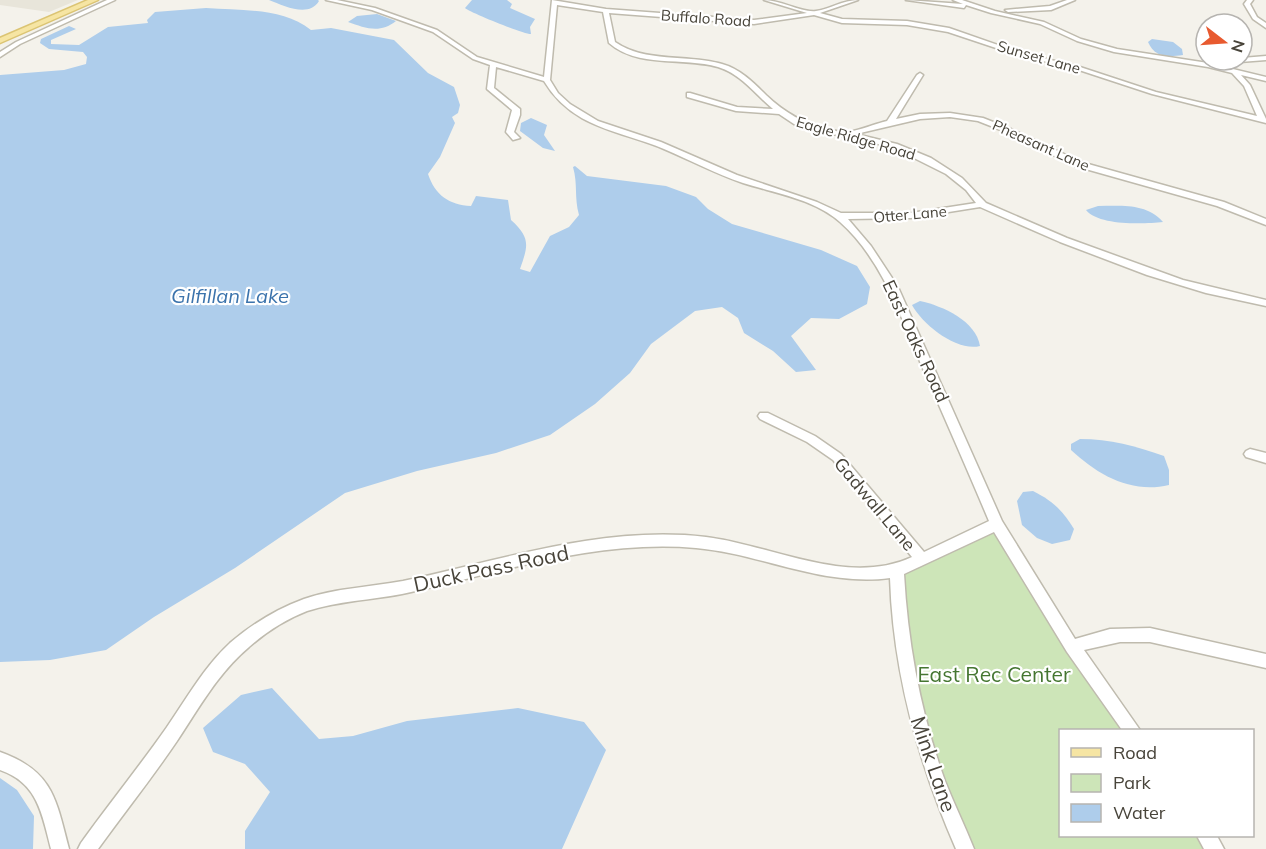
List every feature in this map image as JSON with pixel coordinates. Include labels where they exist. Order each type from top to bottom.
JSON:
[{"type":"main road","points":[[0,36],[84,0]]},
{"type":"main road","points":[[0,41],[94,0]]},
{"type":"street","points":[[0,55],[18,43],[112,0]]},
{"type":"street","points":[[329,0],[373,9],[435,31],[469,54],[493,64],[547,80],[554,2]]},
{"type":"street","points":[[767,0],[812,14]]},
{"type":"street","name":"Buffalo Road","points":[[554,2],[606,10],[754,22],[812,14],[855,0]]},
{"type":"street","points":[[909,0],[974,7],[1036,10],[1058,7],[1072,0]]},
{"type":"street","points":[[956,0],[974,7],[1042,23],[1079,40],[1116,51],[1194,63]]},
{"type":"street","points":[[1250,0],[1247,4],[1248,9],[1266,26]]},
{"type":"street","name":"Eagle Ridge Road","points":[[606,10],[612,43],[620,49],[638,54],[703,61],[727,67],[738,74],[779,112],[805,125],[889,144],[929,160],[960,180],[982,204],[1045,232],[1118,260],[1215,291],[1266,303]]},
{"type":"street","name":"Sunset Lane","points":[[812,14],[850,22],[907,23],[939,27],[1154,93],[1264,120]]},
{"type":"street","points":[[493,64],[490,89],[516,109],[510,132],[516,138]]},
{"type":"street","points":[[1232,72],[1247,85],[1264,120]]},
{"type":"street","points":[[1235,72],[1266,79]]},
{"type":"street","points":[[891,121],[920,75]]},
{"type":"street","name":"East Oaks Road","points":[[547,80],[563,102],[596,122],[661,145],[717,171],[838,216],[876,259],[893,287],[997,524],[1072,647],[1131,729]]},
{"type":"street","points":[[690,95],[736,109],[779,112]]},
{"type":"street","name":"Pheasant Lane","points":[[845,134],[891,121],[946,116],[983,120],[1081,165],[1216,202],[1266,222]]},
{"type":"street","name":"Otter Lane","points":[[838,216],[887,218],[926,216],[982,204]]},
{"type":"street","name":"Gadwall Lane","points":[[764,416],[811,439],[837,457],[922,559]]},
{"type":"street","points":[[1250,454],[1266,459]]},
{"type":"street","name":"Duck Pass Road","points":[[87,849],[184,716],[208,676],[225,657],[264,626],[306,605],[330,598],[368,595],[573,550],[652,542],[723,545],[845,574],[863,576],[897,571],[997,524]]},
{"type":"street","name":"Mink Lane","points":[[897,571],[901,639],[909,685],[932,766],[965,849]]},
{"type":"street","points":[[1072,647],[1106,635],[1131,633],[1150,635],[1266,661]]},
{"type":"street","points":[[0,761],[25,771],[37,783],[45,798],[60,849]]},
{"type":"shaded area","points":[[0,0],[78,0],[49,12],[0,5]]},
{"type":"green space","name":"East Rec Center","points":[[997,524],[1131,729],[1059,729],[1059,837],[1206,837],[1214,849],[966,849],[909,685],[897,571]]},
{"type":"water","points":[[269,0],[319,1],[315,6],[303,10]]},
{"type":"water","points":[[472,0],[507,0],[512,4],[510,8],[535,19],[530,27],[531,34],[498,23],[465,8]]},
{"type":"water","name":"Gilfillan Lake","points":[[206,8],[275,14],[287,17],[311,30],[331,28],[394,40],[428,73],[454,87],[460,105],[458,113],[452,117],[455,123],[440,157],[428,174],[439,193],[456,204],[471,206],[476,196],[508,200],[511,220],[525,237],[526,248],[520,269],[530,272],[550,236],[569,227],[579,215],[573,167],[575,166],[587,176],[666,186],[696,197],[708,209],[732,224],[821,250],[857,266],[870,287],[867,304],[839,319],[811,318],[791,336],[816,370],[796,372],[773,351],[744,333],[738,318],[722,307],[695,311],[651,344],[630,373],[595,404],[550,435],[496,453],[417,471],[345,493],[235,568],[154,617],[106,650],[50,660],[0,662],[0,75],[64,70],[86,64],[87,57],[83,52],[49,49],[40,43],[41,39],[69,26],[76,29],[51,40],[51,44],[79,45],[108,27],[148,23],[147,20],[155,12]]},
{"type":"water","points":[[377,14],[396,21],[378,29],[348,22],[357,16]]},
{"type":"water","points":[[1152,39],[1173,42],[1182,49],[1183,55],[1158,54],[1148,42]]},
{"type":"water","points":[[531,118],[547,125],[544,135],[555,151],[543,148],[520,131],[521,123]]},
{"type":"water","points":[[1098,206],[1133,207],[1149,211],[1163,222],[1111,221],[1101,219],[1086,210]]},
{"type":"water","points":[[920,301],[948,311],[965,322],[977,337],[980,346],[961,345],[932,328],[912,305]]},
{"type":"water","points":[[1080,439],[1123,444],[1164,456],[1169,470],[1169,485],[1141,487],[1104,474],[1071,450],[1071,444]]},
{"type":"water","points":[[1033,491],[1052,503],[1066,517],[1074,529],[1070,540],[1052,544],[1037,538],[1022,525],[1017,501],[1023,492]]},
{"type":"water","points":[[272,688],[319,739],[353,736],[407,721],[518,708],[584,722],[606,750],[562,849],[245,849],[245,831],[270,792],[245,764],[213,752],[203,728],[241,695]]},
{"type":"water","points":[[0,778],[17,790],[34,816],[33,849],[0,849]]}]
